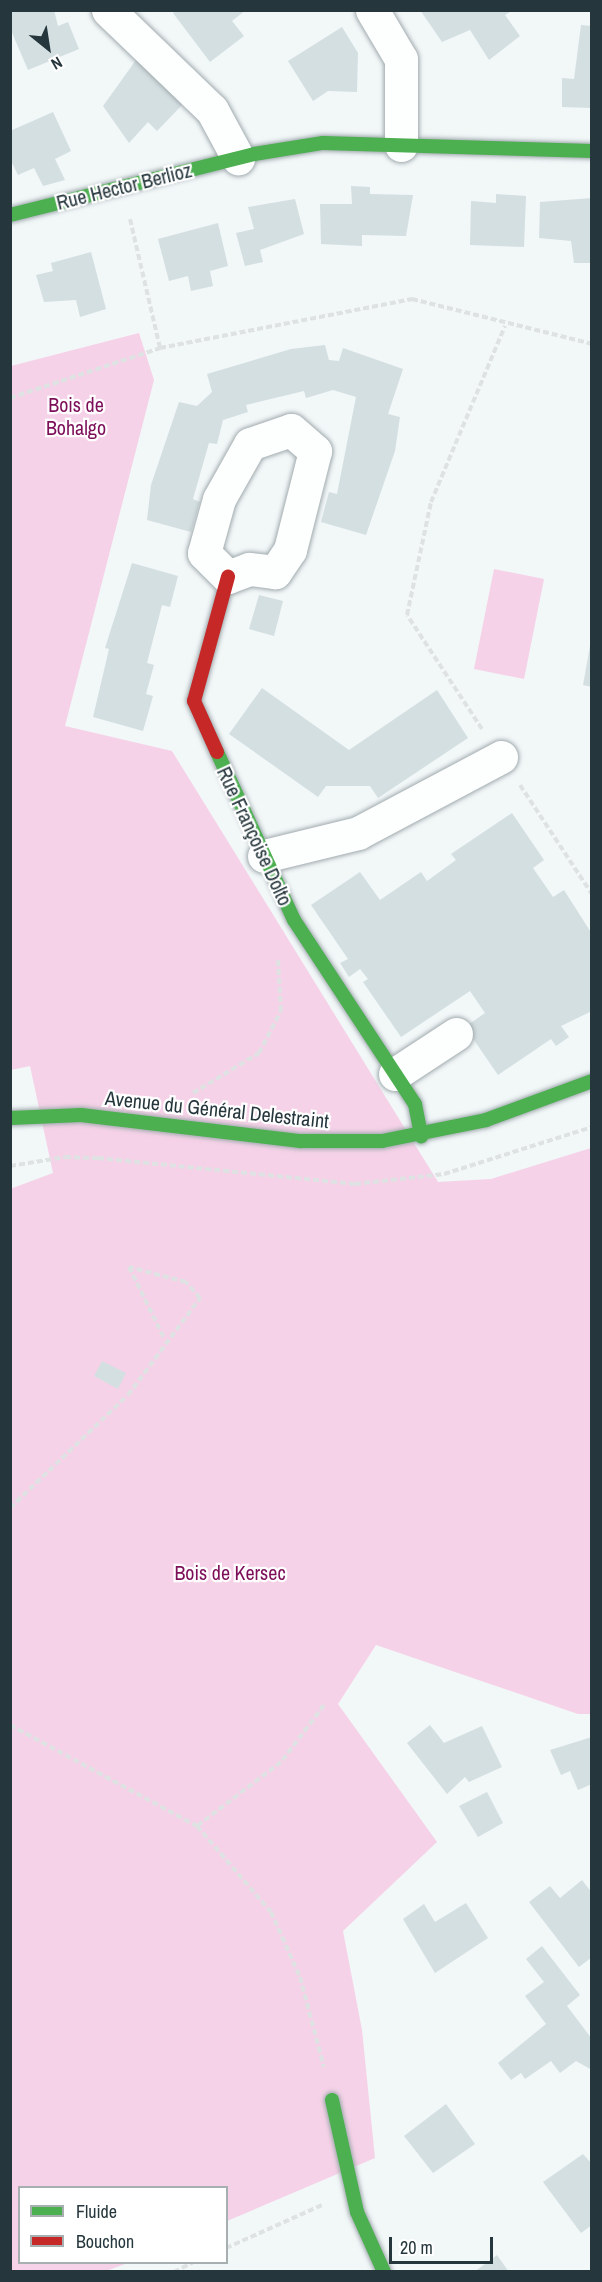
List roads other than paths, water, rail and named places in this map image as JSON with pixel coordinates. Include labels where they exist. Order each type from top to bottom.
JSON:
[{"type":"street","points":[[108,10],[212,110],[238,158]]},
{"type":"street","points":[[372,10],[401,59],[401,145]]},
{"type":"street","name":"Rue Hector Berlioz","points":[[10,215],[238,158],[323,143],[591,151]]},
{"type":"street","name":"Rue Françoise Dolto","points":[[228,577],[194,701],[294,920],[415,1104],[421,1136]]},
{"type":"street","points":[[264,856],[358,833],[501,757]]},
{"type":"street","points":[[395,1074],[456,1034]]},
{"type":"street","name":"Avenue du Général Delestraint","points":[[10,1118],[81,1114],[300,1140],[421,1136],[486,1120],[591,1082]]},
{"type":"street","points":[[332,2100],[351,2192],[384,2271]]},
{"type":"park label","name":"Bois de Bohalgo","points":[[76,416]]},
{"type":"park label","name":"Bois de Kersec","points":[[230,1572]]}]
